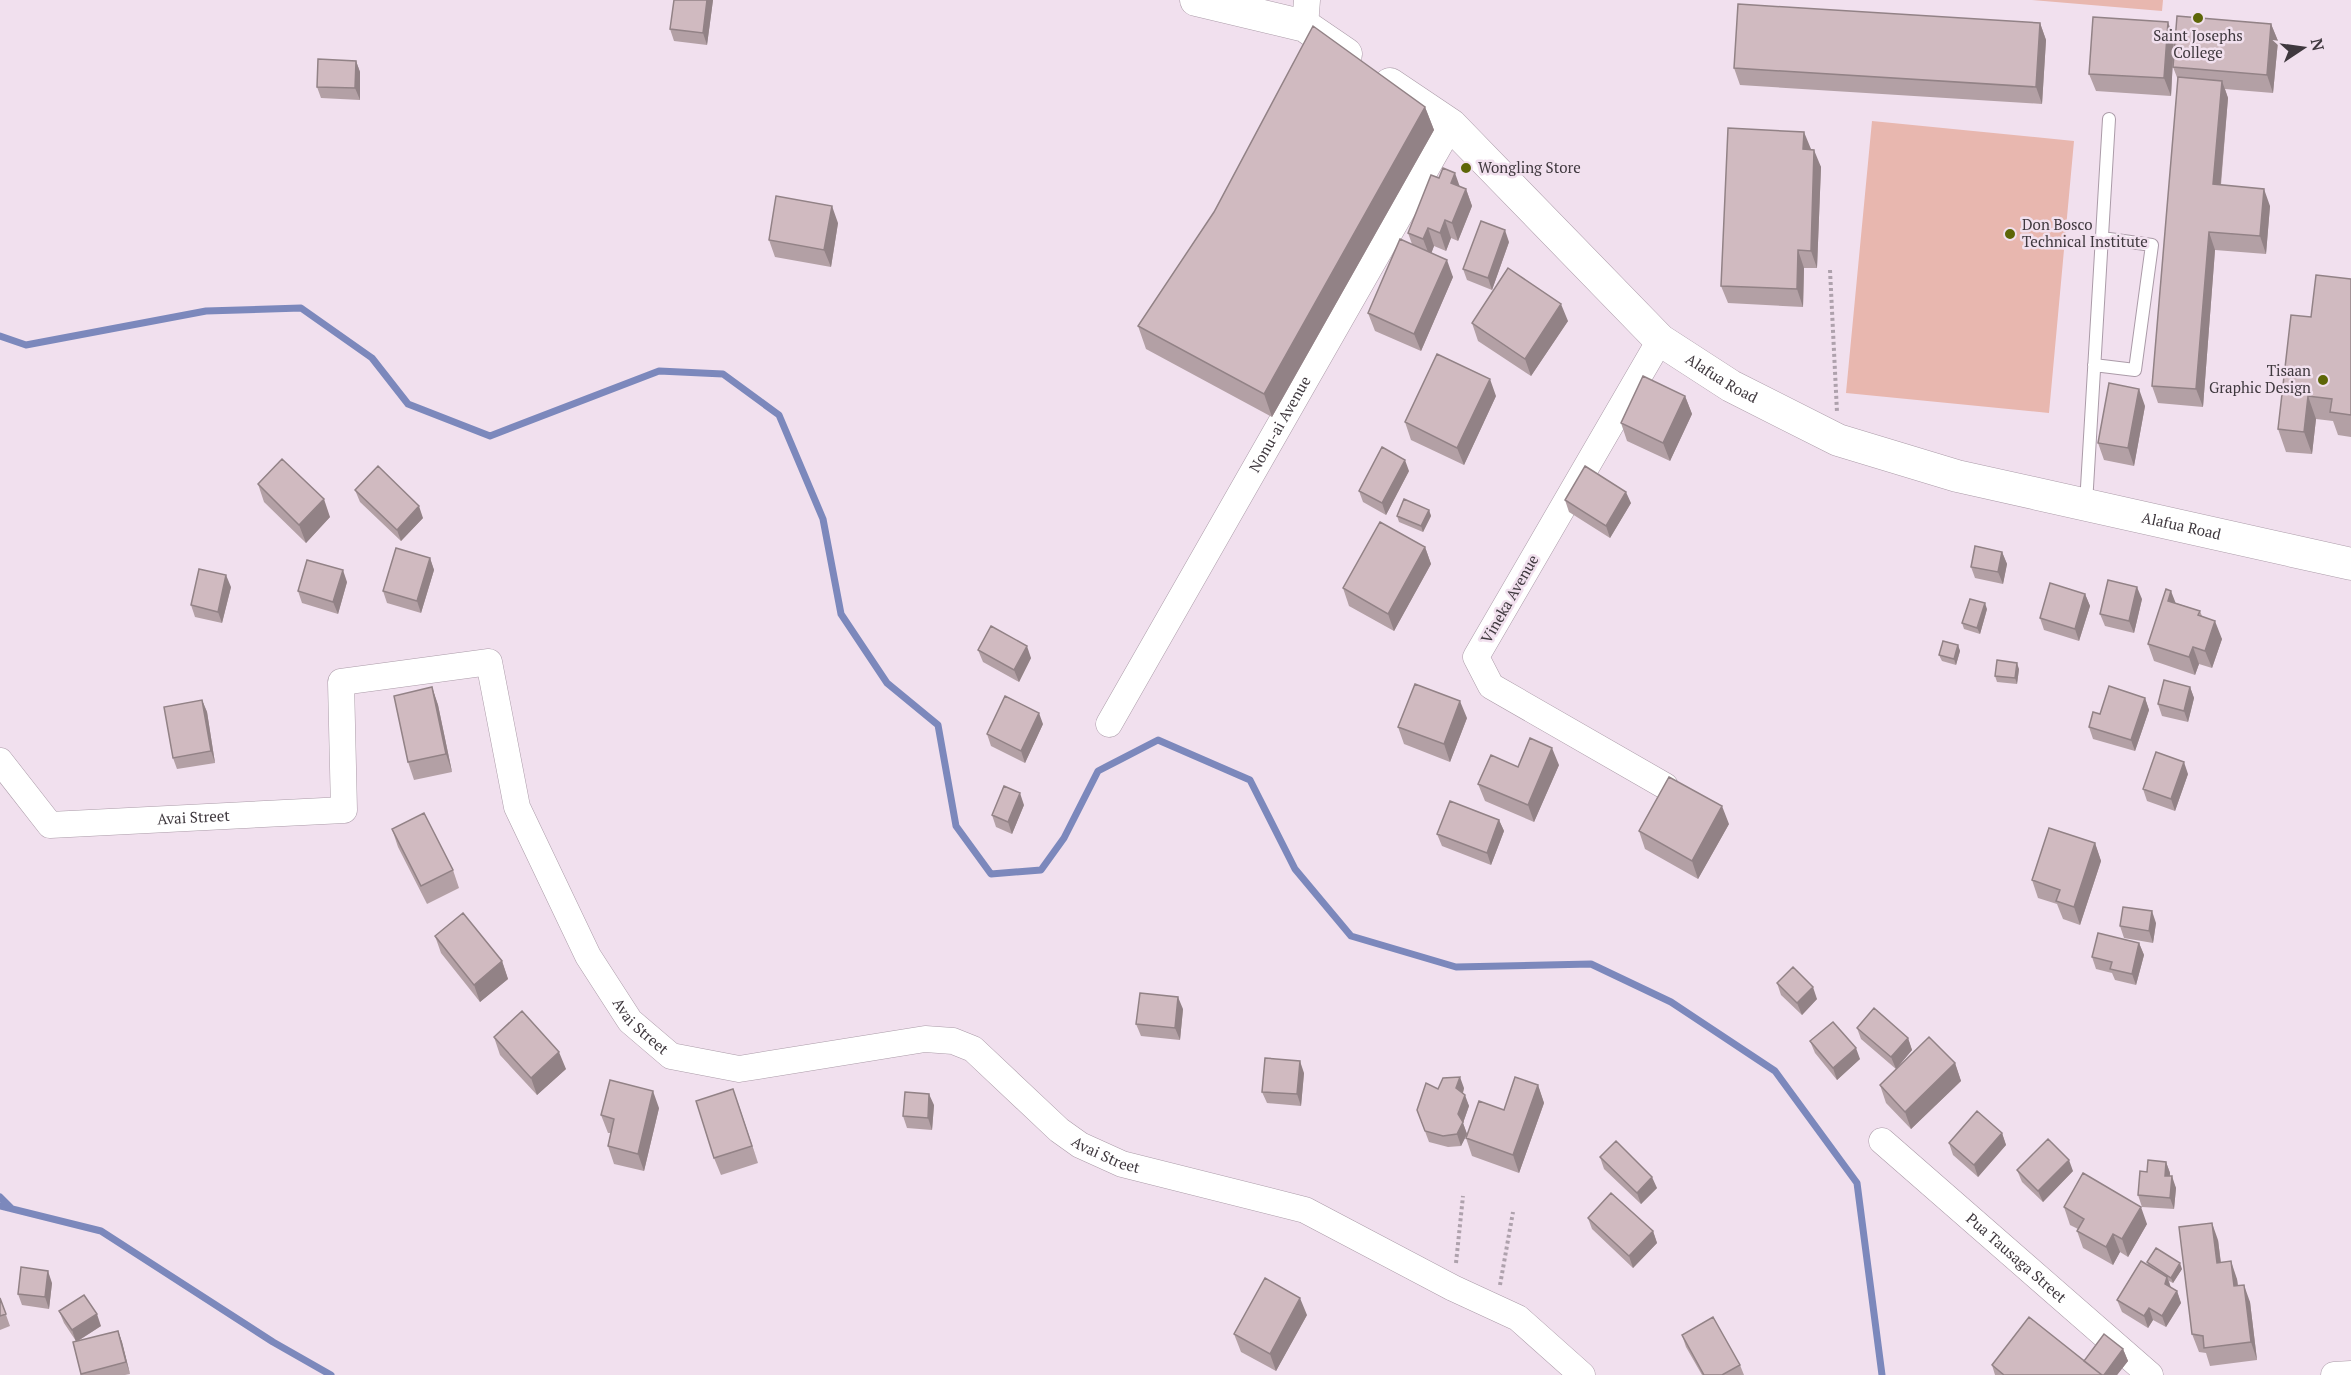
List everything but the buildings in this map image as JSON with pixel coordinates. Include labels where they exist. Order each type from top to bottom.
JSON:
[{"type":"street","name":"Alafua Road","points":[[1196,0],[1306,13],[1451,125],[1660,340],[1731,386],[1838,440],[1957,476],[2351,564]]},
{"type":"street","name":"Nonu-ai Avenue","points":[[1109,724],[1451,125]]},
{"type":"street","name":"Vineka Avenue","points":[[1660,340],[1476,657],[1491,686],[1665,786]]},
{"type":"street","name":"Avai Street","points":[[0,761],[50,825],[344,810],[341,682],[489,662],[517,807],[588,956],[630,1021],[672,1056],[739,1069],[925,1039],[953,1041],[973,1049],[1059,1130],[1080,1145],[1122,1164],[1305,1210],[1453,1288],[1497,1306],[1518,1318],[1582,1375]]},
{"type":"street","name":"Pua Tausaga Street","points":[[1882,1141],[2150,1375]]},
{"type":"street","points":[[2334,1375],[2351,1374]]},
{"type":"lane","points":[[2086,505],[2109,119]]},
{"type":"lane","points":[[2094,365],[2135,370],[2152,245],[2102,238]]},
{"type":"path","points":[[1830,270],[1838,440]]},
{"type":"path","points":[[1453,1288],[1463,1196]]},
{"type":"path","points":[[1497,1306],[1513,1212]]},
{"type":"shaded area","points":[[2032,0],[2163,0],[2162,11]]},
{"type":"shaded area","points":[[1872,121],[2074,141],[2049,413],[1846,393]]},
{"type":"waterway","points":[[0,336],[26,345],[206,311],[301,308],[372,358],[408,404],[490,436],[659,371],[723,374],[779,415],[823,519],[841,614],[887,683],[938,725],[956,826],[991,874],[1041,870],[1064,838],[1098,771],[1158,740],[1250,780],[1295,869],[1351,936],[1456,967],[1591,964],[1671,1002],[1775,1071],[1857,1183],[1882,1375]]},
{"type":"waterway","points":[[0,1197],[11,1208]]},
{"type":"waterway","points":[[0,1206],[101,1231],[273,1342],[331,1375]]},
{"type":"place","name":"Saint Josephs College","points":[[2198,18]]},
{"type":"place","name":"Wongling Store","points":[[1466,168]]},
{"type":"place","name":"Don Bosco Technical Institute","points":[[2010,234]]},
{"type":"place","name":"Tisaan Graphic Design","points":[[2323,380]]}]
